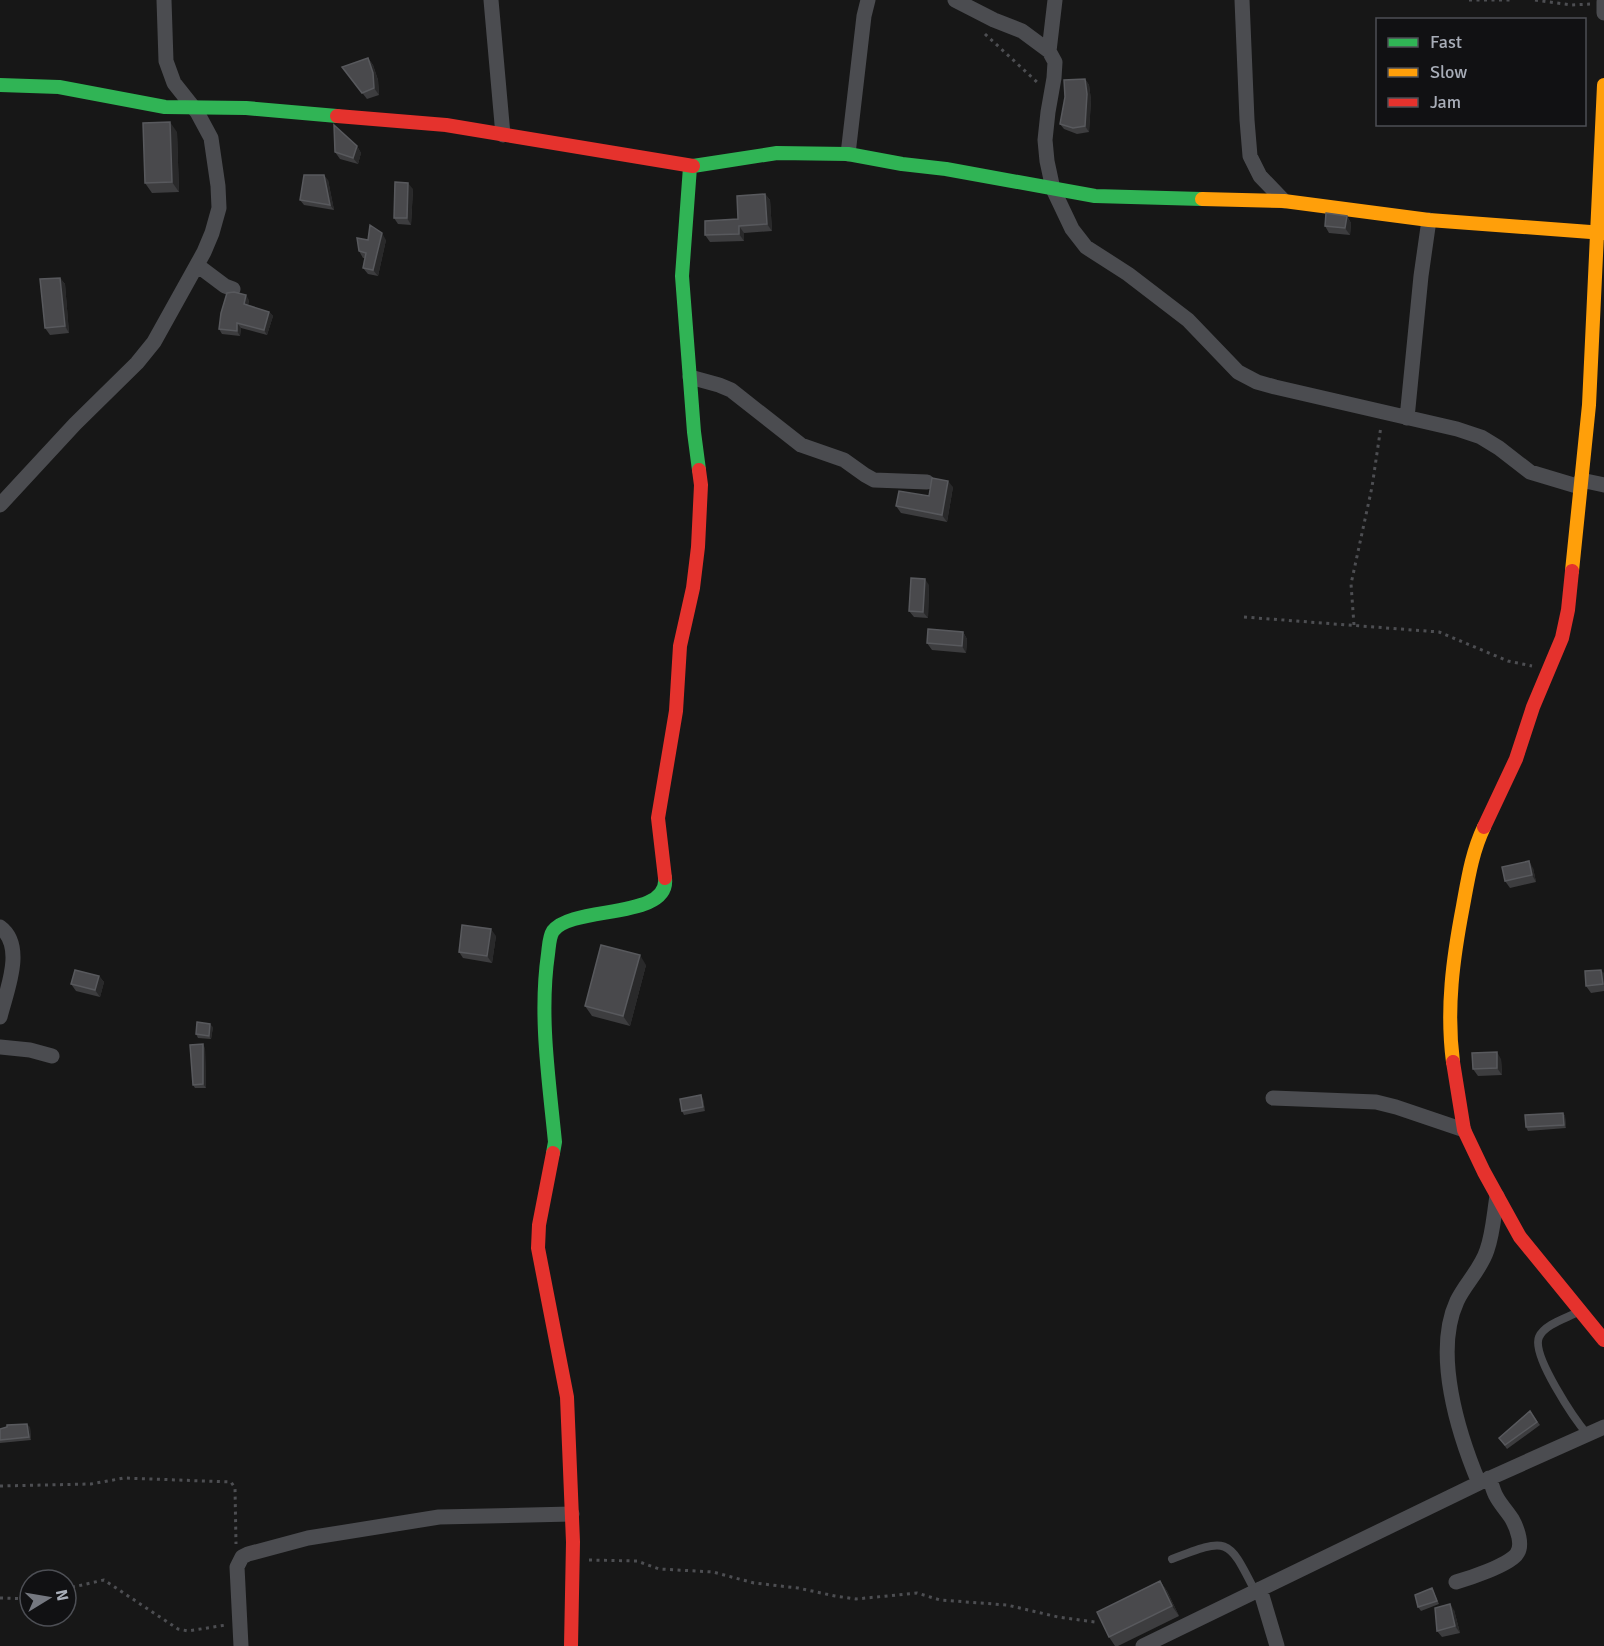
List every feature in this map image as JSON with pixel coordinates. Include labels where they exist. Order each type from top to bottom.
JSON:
[{"type":"street","points":[[0,506],[75,424],[137,363],[154,342],[208,242],[219,208],[211,138],[197,112],[174,82],[166,61],[164,0]]},
{"type":"street","points":[[491,0],[503,135]]},
{"type":"street","points":[[848,154],[868,0]]},
{"type":"street","points":[[955,0],[1022,31],[1049,51],[1055,62],[1045,140],[1047,161],[1053,189],[1072,229],[1086,247],[1128,274],[1188,320],[1238,372],[1257,382],[1275,387],[1481,437],[1530,472],[1581,483],[1604,485]]},
{"type":"street","points":[[1049,51],[1055,0]]},
{"type":"street","points":[[1242,0],[1250,156],[1260,176],[1284,201]]},
{"type":"street","points":[[1604,3],[1604,13]]},
{"type":"street","points":[[0,85],[59,87],[131,102],[173,107],[191,106],[446,125],[690,167],[777,153],[848,154],[1095,196],[1284,201],[1429,220],[1600,233]]},
{"type":"street","points":[[1604,85],[1600,233],[1594,336],[1568,610],[1562,638],[1533,707],[1516,759],[1478,840],[1457,939],[1449,1010],[1451,1060],[1464,1130],[1520,1237],[1604,1340]]},
{"type":"street","points":[[572,1646],[573,1545],[567,1397],[538,1248],[539,1225],[555,1142],[545,1037],[546,969],[551,936],[560,925],[577,919],[648,904],[663,893],[666,884],[658,818],[676,711],[680,646],[693,588],[700,516],[701,485],[694,432],[682,276],[690,167]]},
{"type":"street","points":[[1407,418],[1420,276],[1429,220]]},
{"type":"street","points":[[197,265],[225,286],[233,289]]},
{"type":"street","points":[[690,377],[719,384],[731,390],[801,445],[844,460],[874,480],[927,482]]},
{"type":"street","points":[[0,486],[23,480]]},
{"type":"street","points":[[0,927],[11,941],[14,957],[0,1017]]},
{"type":"street","points":[[0,1047],[30,1050],[52,1056]]},
{"type":"street","points":[[1273,1098],[1376,1102],[1464,1130]]},
{"type":"street","points":[[1456,1582],[1479,1575],[1497,1566],[1515,1556],[1519,1549],[1513,1521],[1468,1457],[1449,1376],[1446,1348],[1457,1302],[1487,1252],[1497,1196]]},
{"type":"street","points":[[1143,1646],[1484,1481],[1604,1427]]},
{"type":"street","points":[[241,1646],[237,1567],[242,1557],[248,1554],[358,1528],[439,1516],[572,1515]]},
{"type":"street","points":[[1258,1590],[1277,1646]]},
{"type":"lane","points":[[1579,1311],[1543,1332],[1538,1338],[1538,1348],[1556,1387],[1576,1421],[1588,1435]]},
{"type":"lane","points":[[1172,1559],[1203,1547],[1222,1546],[1231,1550],[1258,1590]]},
{"type":"path","points":[[1469,0],[1511,0]]},
{"type":"path","points":[[1535,0],[1572,5],[1604,3]]},
{"type":"path","points":[[984,32],[1051,95]]},
{"type":"path","points":[[1354,625],[1351,584],[1370,498],[1383,412]]},
{"type":"path","points":[[1244,617],[1438,632],[1508,661],[1548,669]]},
{"type":"path","points":[[0,1486],[91,1484],[124,1478],[231,1482],[235,1488],[237,1567]]},
{"type":"path","points":[[573,1545],[583,1557],[592,1560],[637,1561],[659,1569],[713,1572],[754,1583],[798,1588],[835,1596],[856,1599],[913,1593],[940,1600],[1008,1605],[1058,1617],[1095,1622]]},
{"type":"path","points":[[78,1586],[104,1580],[178,1629],[188,1631],[240,1623]]},
{"type":"path","points":[[0,1598],[18,1599]]},
{"type":"building","points":[[368,58],[373,73],[374,88],[362,93],[342,67]]},
{"type":"building","points":[[1085,79],[1087,94],[1085,126],[1073,128],[1060,124],[1065,97],[1064,80]]},
{"type":"building","points":[[170,122],[172,182],[145,183],[143,123]]},
{"type":"building","points":[[334,125],[357,146],[353,158],[335,152]]},
{"type":"building","points":[[304,175],[324,175],[330,205],[300,200]]},
{"type":"building","points":[[395,182],[408,183],[407,218],[394,218]]},
{"type":"building","points":[[765,194],[767,224],[739,226],[739,234],[705,235],[705,221],[738,219],[737,196]]},
{"type":"building","points":[[1326,213],[1347,216],[1345,228],[1325,226]]},
{"type":"building","points":[[370,225],[382,233],[373,270],[363,268],[366,253],[359,251],[357,238],[368,240]]},
{"type":"building","points":[[60,278],[65,326],[45,328],[40,279]]},
{"type":"building","points":[[227,293],[246,295],[244,304],[269,312],[264,330],[237,323],[237,331],[219,329]]},
{"type":"building","points":[[932,478],[948,481],[942,515],[896,506],[899,491],[929,496]]},
{"type":"building","points":[[911,578],[925,579],[923,612],[909,611]]},
{"type":"building","points":[[928,629],[963,632],[962,646],[927,643]]},
{"type":"building","points":[[1529,861],[1532,875],[1505,881],[1502,867]]},
{"type":"building","points":[[462,925],[491,929],[487,956],[459,952]]},
{"type":"building","points":[[601,945],[640,955],[623,1016],[585,1006]]},
{"type":"building","points":[[75,970],[99,976],[95,990],[71,984]]},
{"type":"building","points":[[1601,970],[1603,984],[1586,986],[1585,971]]},
{"type":"building","points":[[197,1022],[210,1024],[209,1036],[196,1034]]},
{"type":"building","points":[[203,1044],[203,1084],[193,1085],[190,1045]]},
{"type":"building","points":[[1497,1052],[1497,1068],[1473,1069],[1472,1053]]},
{"type":"building","points":[[701,1095],[703,1107],[682,1111],[680,1099]]},
{"type":"building","points":[[1563,1113],[1564,1125],[1526,1127],[1525,1115]]},
{"type":"building","points":[[1530,1411],[1537,1422],[1505,1445],[1499,1438]]},
{"type":"building","points":[[27,1424],[29,1437],[0,1440],[0,1429],[7,1425]]},
{"type":"building","points":[[1160,1581],[1172,1606],[1109,1637],[1097,1612]]},
{"type":"building","points":[[1432,1588],[1437,1601],[1418,1607],[1415,1595]]},
{"type":"building","points":[[1450,1604],[1455,1626],[1437,1631],[1435,1608]]},
{"type":"traffic: fast","points":[[0,85],[59,87],[165,107],[246,108],[337,116]]},
{"type":"traffic: fast","points":[[693,166],[777,153],[848,154],[1095,196],[1202,199]]},
{"type":"traffic: fast","points":[[690,167],[682,276],[699,470]]},
{"type":"traffic: fast","points":[[553,1153],[555,1142],[544,1001],[549,942],[552,933],[563,923],[637,906],[652,900],[662,891],[665,878]]},
{"type":"traffic: slow","points":[[1572,571],[1589,405],[1604,85]]},
{"type":"traffic: slow","points":[[1202,199],[1284,201],[1429,220],[1604,233]]},
{"type":"traffic: slow","points":[[1453,1062],[1450,1003],[1459,925],[1476,846],[1484,827]]},
{"type":"traffic: jam","points":[[337,116],[446,125],[693,166]]},
{"type":"traffic: jam","points":[[665,878],[658,818],[676,711],[680,646],[693,588],[698,547],[701,485],[699,470]]},
{"type":"traffic: jam","points":[[1484,827],[1516,759],[1533,707],[1562,638],[1568,610],[1572,571]]},
{"type":"traffic: jam","points":[[1453,1062],[1464,1130],[1484,1172],[1520,1237],[1604,1340]]},
{"type":"traffic: jam","points":[[553,1153],[539,1225],[538,1248],[567,1397],[573,1542],[571,1646]]}]
